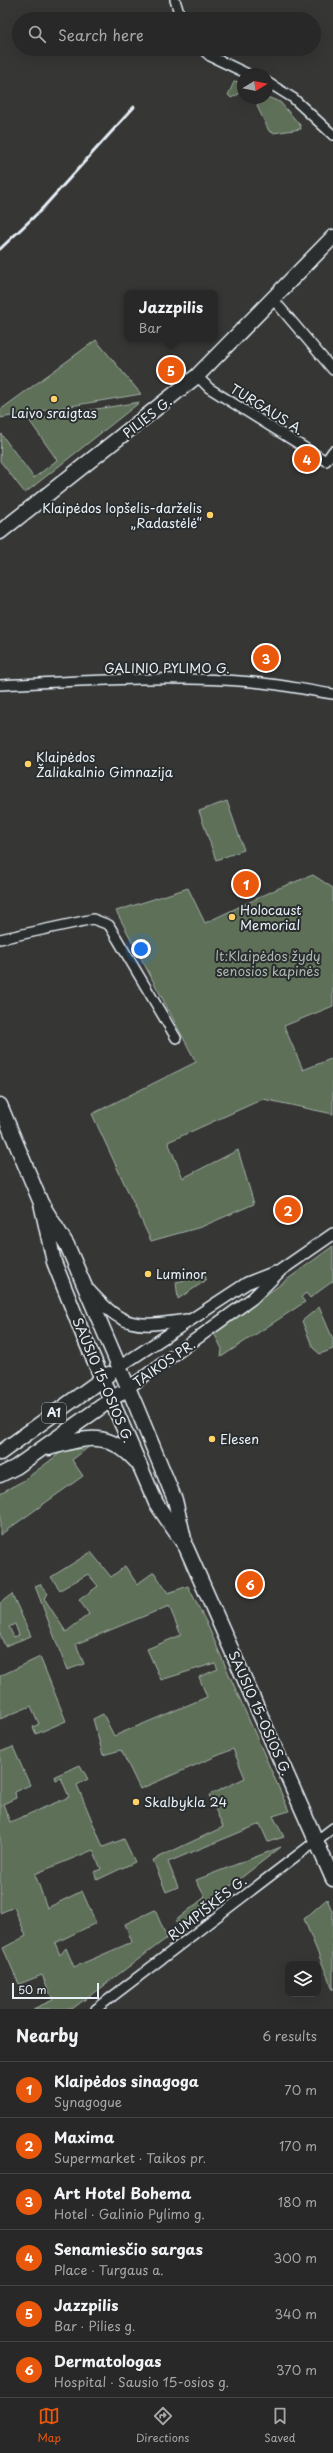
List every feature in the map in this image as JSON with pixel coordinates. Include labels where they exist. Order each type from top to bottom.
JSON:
[{"type":"main road","name":"PILIES G.","points":[[0,532],[197,376],[333,237]]},
{"type":"main road","name":"SAUSIO 15-OSIOS G.","points":[[0,1105],[41,1203],[67,1245],[128,1388],[175,1500],[186,1547]]},
{"type":"main road","name":"SAUSIO 15-OSIOS G.","points":[[41,1203],[54,1262],[102,1379],[156,1503],[186,1547],[333,1879]]},
{"type":"main road","name":"TAIKOS PR.","points":[[0,1454],[119,1367]]},
{"type":"main road","name":"TAIKOS PR.","points":[[0,1475],[16,1467],[128,1388]]},
{"type":"main road","points":[[39,1451],[90,1437],[118,1445],[140,1465]]},
{"type":"street","points":[[175,0],[179,12]]},
{"type":"street","points":[[210,56],[237,69]]},
{"type":"street","points":[[273,86],[293,98],[333,135]]},
{"type":"street","points":[[273,299],[333,370]]},
{"type":"street","name":"TURGAUS A.","points":[[197,376],[209,388],[330,463],[333,451]]},
{"type":"street","name":"GALINIO PYLIMO G.","points":[[0,685],[83,681],[216,680],[253,682],[333,694]]},
{"type":"street","points":[[0,939],[92,919],[109,925],[176,1038]]},
{"type":"street","name":"TAIKOS PR.","points":[[128,1388],[253,1298],[281,1270],[333,1234]]},
{"type":"street","name":"TAIKOS PR.","points":[[119,1367],[248,1283],[281,1270]]},
{"type":"street","points":[[83,1283],[102,1304],[116,1316],[128,1323],[140,1326],[189,1320]]},
{"type":"street","name":"RUMPIŠKĖS G.","points":[[96,2009],[207,1926],[333,1828]]},
{"type":"green space","points":[[237,81],[237,95],[231,98],[228,95],[234,82]]},
{"type":"green space","points":[[273,99],[280,102],[300,125],[301,129],[273,133],[269,131],[257,106],[258,104],[273,104]]},
{"type":"green space","points":[[96,340],[141,394],[0,418],[0,410]]},
{"type":"green space","points":[[140,402],[25,493],[0,461],[1,434],[34,478],[57,460],[29,420]]},
{"type":"green space","points":[[227,801],[244,850],[216,860],[199,811]]},
{"type":"green space","name":"lt:Klaipėdos žydų senosios kapinės","points":[[313,875],[333,888],[333,1006],[284,1026],[303,1070],[333,1058],[333,1114],[263,1099],[168,1142],[183,1178],[238,1150],[254,1204],[201,1227],[151,1241],[92,1114],[196,1062],[116,911],[188,888],[205,923],[279,888]]},
{"type":"green space","points":[[333,1246],[333,1281],[310,1298],[306,1293],[301,1297],[305,1302],[221,1357],[222,1349],[214,1333]]},
{"type":"green space","points":[[203,1276],[206,1277],[205,1281],[178,1299],[176,1282]]},
{"type":"green space","points":[[319,1307],[333,1339],[333,1349],[320,1354],[313,1348],[302,1321]]},
{"type":"green space","points":[[95,1442],[72,1460],[83,1476],[0,1535],[0,1493],[23,1481],[68,1447]]},
{"type":"green space","points":[[91,1552],[111,1577],[125,1566],[137,1584],[154,1572],[168,1593],[188,1586],[207,1624],[289,1811],[273,1816],[284,1837],[268,1842],[260,1824],[168,1862],[178,1887],[166,1892],[153,1860],[223,1827],[209,1795],[245,1778],[233,1749],[140,1789],[121,1750],[103,1755],[93,1719],[103,1714],[114,1736],[207,1697],[199,1677],[218,1669],[215,1663],[161,1680],[147,1649],[181,1635],[169,1606],[76,1644],[84,1664],[67,1670],[35,1586],[40,1584],[48,1594],[44,1598],[66,1632],[89,1614],[79,1600],[98,1586],[88,1574],[60,1590],[51,1577]]},
{"type":"green space","points":[[12,1594],[31,1636],[5,1646],[0,1634],[0,1603]],"holes":[[[15,1624],[19,1635],[14,1637],[9,1627]]]},
{"type":"green space","points":[[40,1657],[66,1721],[36,1734],[33,1727],[39,1724],[31,1706],[0,1719],[0,1676]]},
{"type":"green space","points":[[13,1747],[30,1785],[15,1792],[16,1798],[3,1804],[10,1822],[69,1797],[61,1778],[56,1780],[55,1776],[80,1765],[88,1779],[77,1785],[103,1847],[124,1839],[135,1862],[97,1880],[94,1872],[101,1869],[93,1850],[35,1874],[47,1908],[82,1891],[96,1923],[55,1943],[60,1955],[66,1948],[74,1967],[132,1942],[125,1924],[155,1910],[167,1938],[72,2009],[33,2009],[53,2000],[42,1975],[19,1984],[3,1948],[26,1936],[14,1907],[0,1913],[0,1752]]},
{"type":"green space","points":[[281,1847],[179,1926],[175,1921],[205,1897],[196,1880]]},
{"type":"green space","points":[[327,1899],[333,1913],[333,1990],[304,1919]]},
{"type":"railway","points":[[0,249],[40,211],[134,107]]},
{"type":"place","name":"Jazzpilis","points":[[171,370]]},
{"type":"place","name":"Laivo sraigtas","points":[[54,399]]},
{"type":"place","name":"Senamiesčio sargas","points":[[307,459]]},
{"type":"place","name":"Klaipėdos lopšelis-darželis „Radastėlė“","points":[[210,515]]},
{"type":"place","name":"Art Hotel Bohema","points":[[266,658]]},
{"type":"place","name":"Klaipėdos Žaliakalnio Gimnazija","points":[[28,764]]},
{"type":"place","name":"Klaipėdos sinagoga","points":[[246,884]]},
{"type":"place","name":"Holocaust Memorial","points":[[232,917]]},
{"type":"place","name":"Maxima","points":[[288,1210]]},
{"type":"place","name":"Luminor","points":[[148,1274]]},
{"type":"place","name":"Elesen","points":[[212,1439]]},
{"type":"place","name":"Dermatologas","points":[[250,1584]]},
{"type":"place","name":"Skalbykla 24","points":[[136,1802]]}]
